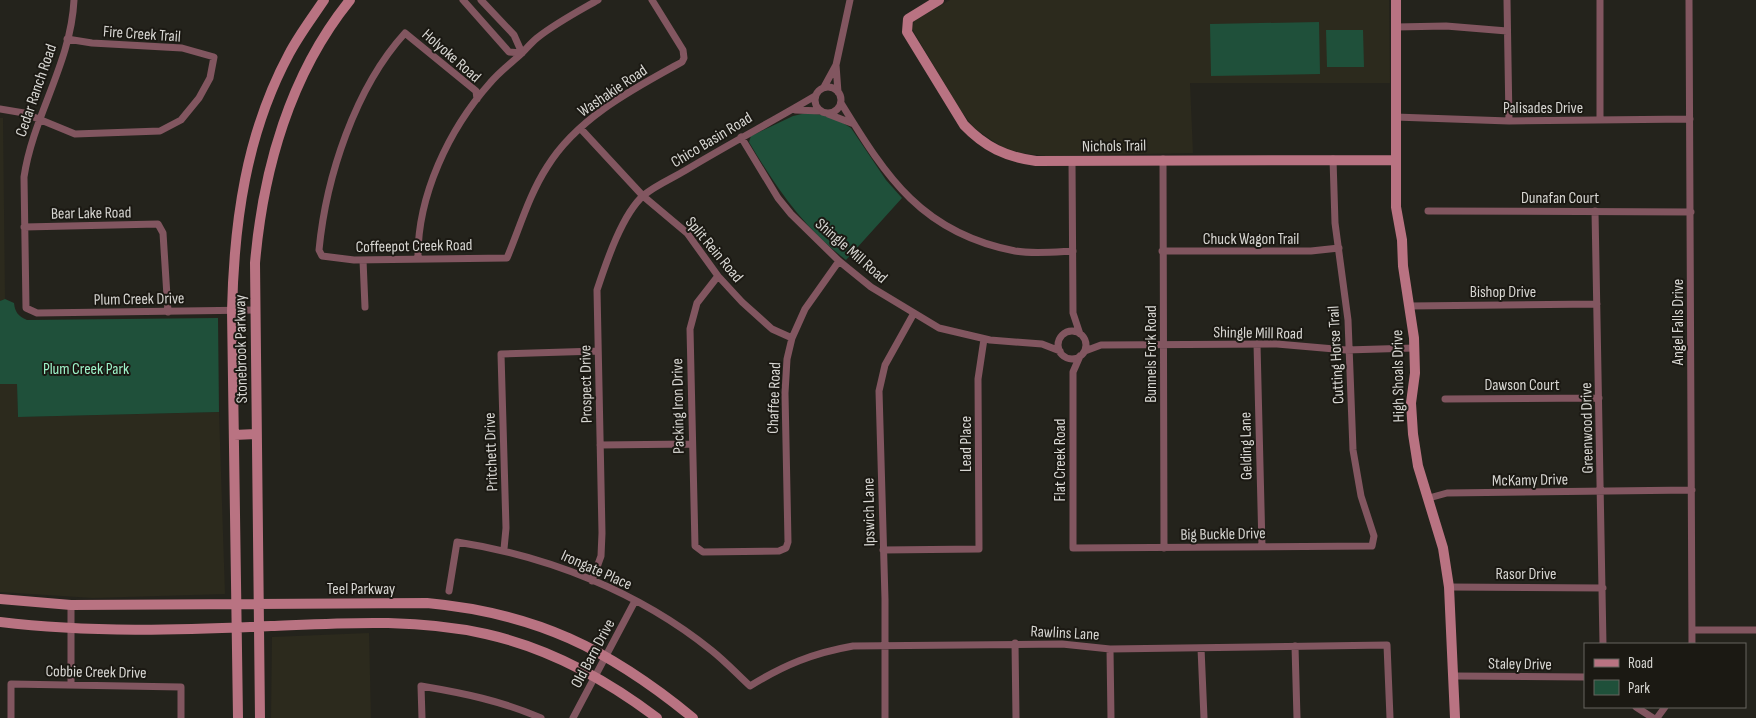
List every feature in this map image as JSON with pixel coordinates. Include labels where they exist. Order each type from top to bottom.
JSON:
[{"type":"main road","name":"Stonebrook Parkway","points":[[238,718],[232,311],[234,243],[242,189],[251,150],[264,110],[289,53],[324,0]]},
{"type":"main road","name":"Stonebrook Parkway","points":[[260,718],[254,263],[258,228],[269,168],[293,99],[319,46],[350,0]]},
{"type":"main road","name":"Nichols Trail","points":[[939,0],[906,22],[907,32],[964,125],[976,138],[998,152],[1017,158],[1072,161],[1163,159],[1395,160]]},
{"type":"main road","name":"High Shoals Drive","points":[[1396,0],[1396,207],[1402,240],[1403,266],[1414,348],[1415,373],[1411,403],[1413,434],[1418,466],[1443,548],[1449,587],[1456,718]]},
{"type":"main road","points":[[234,435],[256,434]]},
{"type":"main road","name":"Teel Parkway","points":[[0,598],[71,605],[258,602],[427,603],[479,609],[541,626],[606,657],[644,680],[692,718]]},
{"type":"main road","points":[[0,622],[70,628],[258,627],[374,622],[440,626],[487,634],[536,650],[594,676],[626,694],[657,718]]},
{"type":"street","name":"Cedar Ranch Road","points":[[26,308],[24,177],[32,138],[57,74],[67,39],[74,0]]},
{"type":"street","points":[[463,0],[509,52],[522,53]]},
{"type":"street","points":[[481,0],[514,35],[522,53]]},
{"type":"street","points":[[418,259],[420,226],[434,176],[453,136],[476,99],[491,81],[534,40],[551,27],[598,0]]},
{"type":"street","name":"Washakie Road","points":[[507,258],[530,198],[547,166],[570,137],[613,102],[682,62],[684,58],[683,50],[652,0]]},
{"type":"street","points":[[850,0],[836,65],[838,92],[841,103],[890,178],[921,210],[971,238],[1017,251],[1072,251]]},
{"type":"street","points":[[1507,0],[1508,121]]},
{"type":"street","points":[[1600,0],[1600,120]]},
{"type":"street","name":"Angel Falls Drive","points":[[1689,0],[1692,643]]},
{"type":"street","points":[[1396,27],[1446,26],[1507,31]]},
{"type":"street","name":"Holyoke Road","points":[[322,256],[319,250],[325,208],[345,139],[372,81],[406,33],[476,91],[476,99]]},
{"type":"street","name":"Fire Creek Trail","points":[[40,119],[75,134],[160,130],[181,120],[199,98],[210,78],[214,57],[182,48],[92,44],[67,39]]},
{"type":"street","points":[[836,65],[824,87],[815,96],[817,107],[824,113],[836,111],[841,103]]},
{"type":"street","points":[[824,87],[832,87],[838,92]]},
{"type":"street","name":"Chico Basin Road","points":[[643,196],[767,122],[795,110],[815,96]]},
{"type":"street","points":[[0,110],[17,111],[40,119]]},
{"type":"street","name":"Chico Basin Road","points":[[795,110],[824,113],[854,124]]},
{"type":"street","name":"Palisades Drive","points":[[1395,117],[1508,121],[1690,119]]},
{"type":"street","name":"Split Rein Road","points":[[580,128],[643,196],[687,233],[718,276],[765,323],[792,338]]},
{"type":"street","name":"Shingle Mill Road","points":[[741,137],[778,198],[790,214],[871,287],[939,328],[984,339],[1042,344],[1062,353]]},
{"type":"street","name":"Bunnels Fork Road","points":[[1163,159],[1164,548]]},
{"type":"street","name":"Cutting Horse Trail","points":[[1333,159],[1334,204],[1350,350],[1353,450],[1360,488],[1374,536],[1372,546]]},
{"type":"street","points":[[1062,353],[1071,358],[1082,353],[1083,336],[1073,313],[1072,161]]},
{"type":"street","name":"Prospect Drive","points":[[592,581],[601,556],[602,533],[597,290],[605,264],[629,213],[643,196]]},
{"type":"street","name":"Dunafan Court","points":[[1428,211],[1691,212]]},
{"type":"street","name":"Greenwood Drive","points":[[1595,211],[1603,588],[1602,643]]},
{"type":"street","name":"Bear Lake Road","points":[[24,227],[158,224],[164,232],[168,312]]},
{"type":"street","name":"Chuck Wagon Trail","points":[[1162,251],[1305,251],[1339,248]]},
{"type":"street","name":"Coffeepot Creek Road","points":[[322,256],[363,260],[507,258]]},
{"type":"street","points":[[363,260],[366,307]]},
{"type":"street","name":"Chaffee Road","points":[[694,543],[697,549],[703,552],[784,549],[788,542],[785,380],[792,338],[811,299],[839,260]]},
{"type":"street","name":"Packing Iron Drive","points":[[694,543],[690,329],[698,303],[718,276]]},
{"type":"street","name":"Bishop Drive","points":[[1409,306],[1597,304]]},
{"type":"street","name":"Plum Creek Drive","points":[[26,308],[37,313],[255,310]]},
{"type":"street","name":"Ipswich Lane","points":[[885,718],[880,383],[886,361],[914,313]]},
{"type":"street","points":[[1073,313],[1059,341],[1062,353],[1069,361],[1073,372]]},
{"type":"street","points":[[1063,335],[1072,331],[1083,336]]},
{"type":"street","name":"Shingle Mill Road","points":[[1042,344],[1063,335]]},
{"type":"street","name":"Shingle Mill Road","points":[[1083,336],[1101,345]]},
{"type":"street","name":"Lead Place","points":[[883,550],[980,549],[978,379],[984,339]]},
{"type":"street","name":"Shingle Mill Road","points":[[1082,353],[1101,345],[1163,344],[1298,345],[1350,350],[1414,348]]},
{"type":"street","name":"Gelding Lane","points":[[1257,344],[1262,547]]},
{"type":"street","name":"Pritchett Drive","points":[[504,550],[506,528],[501,354],[598,351]]},
{"type":"street","name":"Flat Creek Road","points":[[1073,548],[1073,372],[1082,353]]},
{"type":"street","name":"Dawson Court","points":[[1445,398],[1599,398]]},
{"type":"street","points":[[600,445],[692,444]]},
{"type":"street","name":"McKamy Drive","points":[[1429,498],[1447,493],[1692,490]]},
{"type":"street","name":"Irongate Place","points":[[449,591],[457,542],[504,550],[544,561],[635,601],[711,650],[750,686]]},
{"type":"street","name":"Big Buckle Drive","points":[[1073,548],[1372,546]]},
{"type":"street","name":"Rasor Drive","points":[[1449,587],[1603,588]]},
{"type":"street","name":"Old Barn Drive","points":[[573,718],[635,601]]},
{"type":"street","points":[[71,605],[71,684]]},
{"type":"street","points":[[1693,630],[1756,630]]},
{"type":"street","points":[[1015,643],[1016,718]]},
{"type":"street","name":"Rawlins Lane","points":[[750,686],[779,668],[821,652],[853,646],[1015,643],[1074,644],[1110,649],[1387,645],[1390,718]]},
{"type":"street","points":[[1295,646],[1297,718]]},
{"type":"street","points":[[1201,648],[1204,718]]},
{"type":"street","points":[[1110,649],[1111,718]]},
{"type":"street","name":"Staley Drive","points":[[1455,676],[1584,677]]},
{"type":"street","name":"Cobbie Creek Drive","points":[[11,718],[10,684],[181,687],[181,718]]},
{"type":"street","points":[[422,718],[421,686],[472,694],[541,718]]},
{"type":"street","points":[[1638,708],[1653,718]]},
{"type":"shaded area","points":[[950,0],[1389,0],[1390,83],[1190,83],[1193,153],[1046,156],[1020,153],[1002,147],[974,128],[959,108],[912,29],[914,21]]},
{"type":"shaded area","points":[[0,118],[3,118],[5,299],[0,301]]},
{"type":"shaded area","points":[[0,384],[17,384],[18,417],[219,412],[225,594],[93,598],[0,592]]},
{"type":"shaded area","points":[[369,633],[371,718],[271,718],[272,637]]},
{"type":"green space","points":[[1319,22],[1320,74],[1211,76],[1210,24]]},
{"type":"green space","points":[[1326,30],[1363,30],[1364,67],[1327,67]]},
{"type":"green space","points":[[806,113],[832,116],[851,128],[886,180],[902,198],[846,260],[804,221],[770,176],[749,142],[751,136],[793,116]]},
{"type":"green space","name":"Plum Creek Park","points":[[5,299],[14,303],[15,309],[21,317],[27,320],[218,318],[219,412],[18,417],[17,384],[0,384],[0,301]]}]
